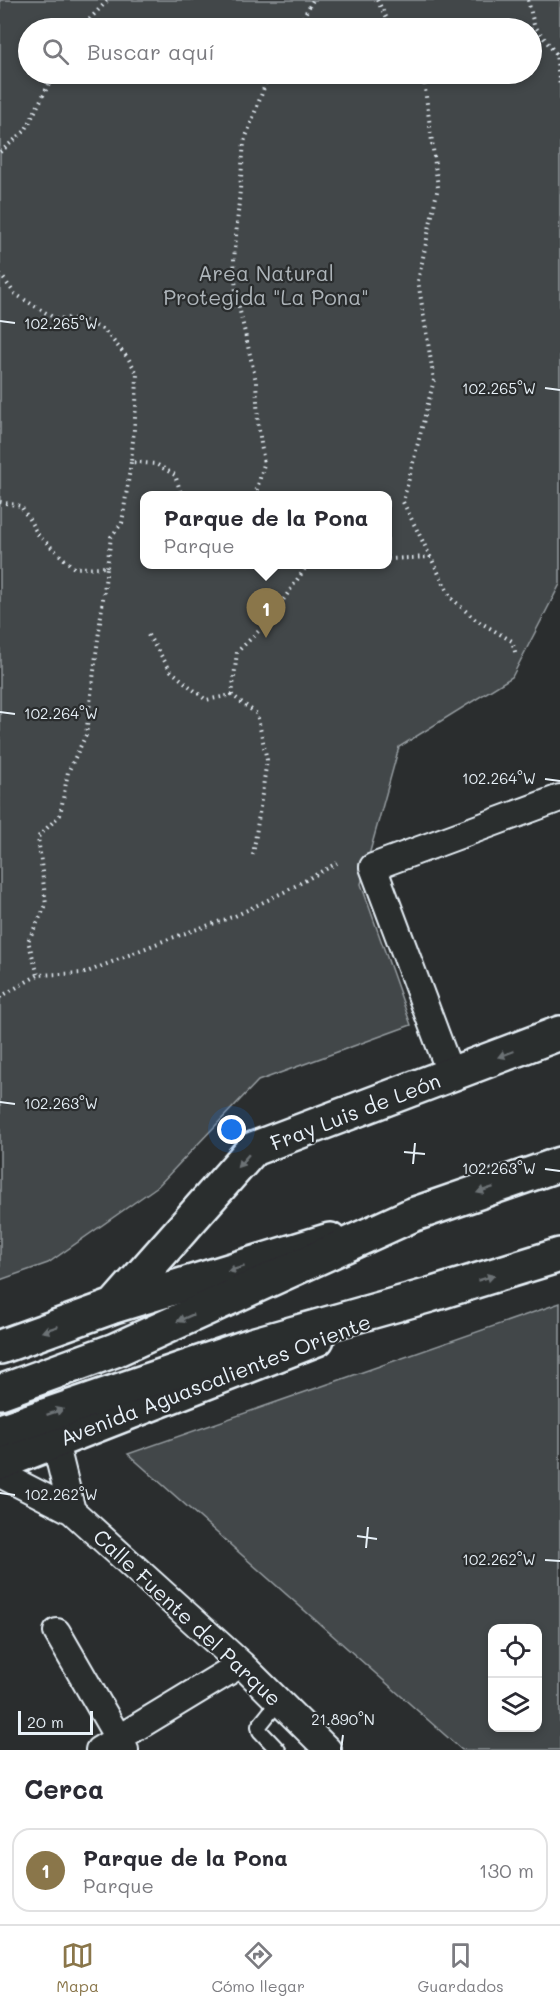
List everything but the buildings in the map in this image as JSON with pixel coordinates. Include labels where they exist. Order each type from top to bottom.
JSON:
[{"type":"street","points":[[560,798],[373,867],[451,1075],[560,1033]]},
{"type":"street","name":"Fray Luis de León","points":[[114,1306],[253,1149],[451,1075]]},
{"type":"street","points":[[0,1347],[114,1306],[412,1215],[560,1164]]},
{"type":"street","points":[[0,1392],[115,1350],[412,1215]]},
{"type":"street","name":"Avenida Aguascalientes Oriente","points":[[0,1431],[252,1345],[430,1295],[560,1255]]},
{"type":"street","name":"Avenida Aguascalientes Oriente","points":[[0,1462],[430,1295]]},
{"type":"street","points":[[55,1442],[72,1511]]},
{"type":"street","name":"Calle Fuente del Parque","points":[[0,1474],[72,1511],[241,1664],[328,1750]]},
{"type":"street","points":[[57,1632],[114,1746],[241,1664]]},
{"type":"lane","points":[[278,1750],[260,1731],[259,1726],[279,1701]]},
{"type":"path","points":[[91,18],[108,0]]},
{"type":"path","points":[[303,18],[313,0]]},
{"type":"path","points":[[376,0],[386,18]]},
{"type":"path","points":[[528,0],[532,18]]},
{"type":"path","points":[[542,36],[556,54],[560,86]]},
{"type":"path","points":[[0,152],[25,131],[49,84]]},
{"type":"path","points":[[256,491],[264,464],[258,423],[256,381],[236,294],[234,260],[244,142],[265,84]]},
{"type":"path","points":[[424,84],[438,187],[418,281],[434,380],[403,502],[451,598],[476,620],[512,641],[516,655]]},
{"type":"path","points":[[0,274],[15,294],[56,319],[69,318],[86,321],[104,330],[128,358],[137,373],[131,462],[122,523],[111,537],[87,735],[68,772],[60,815],[38,837],[46,904],[28,941],[38,975]]},
{"type":"path","points":[[131,462],[156,464],[175,475],[181,491]]},
{"type":"path","points":[[0,502],[21,506],[39,536],[74,568],[107,567]]},
{"type":"path","points":[[392,559],[431,557]]},
{"type":"path","points":[[232,695],[237,652],[268,622],[305,569]]},
{"type":"path","points":[[148,635],[171,671],[206,700],[232,695],[257,714],[267,760],[253,855]]},
{"type":"path","points":[[0,997],[38,975],[85,973],[163,941],[235,916],[337,863]]},
{"type":"green space","name":"Area Natural Protegida \"La Pona\"","points":[[0,0],[560,0],[560,584],[512,677],[399,747],[361,884],[411,1025],[258,1081],[158,1186],[48,1263],[0,1280]]},
{"type":"green space","points":[[560,1303],[560,1750],[462,1750],[128,1454]]},
{"type":"place","name":"Parque de la Pona","points":[[266,638]]}]
